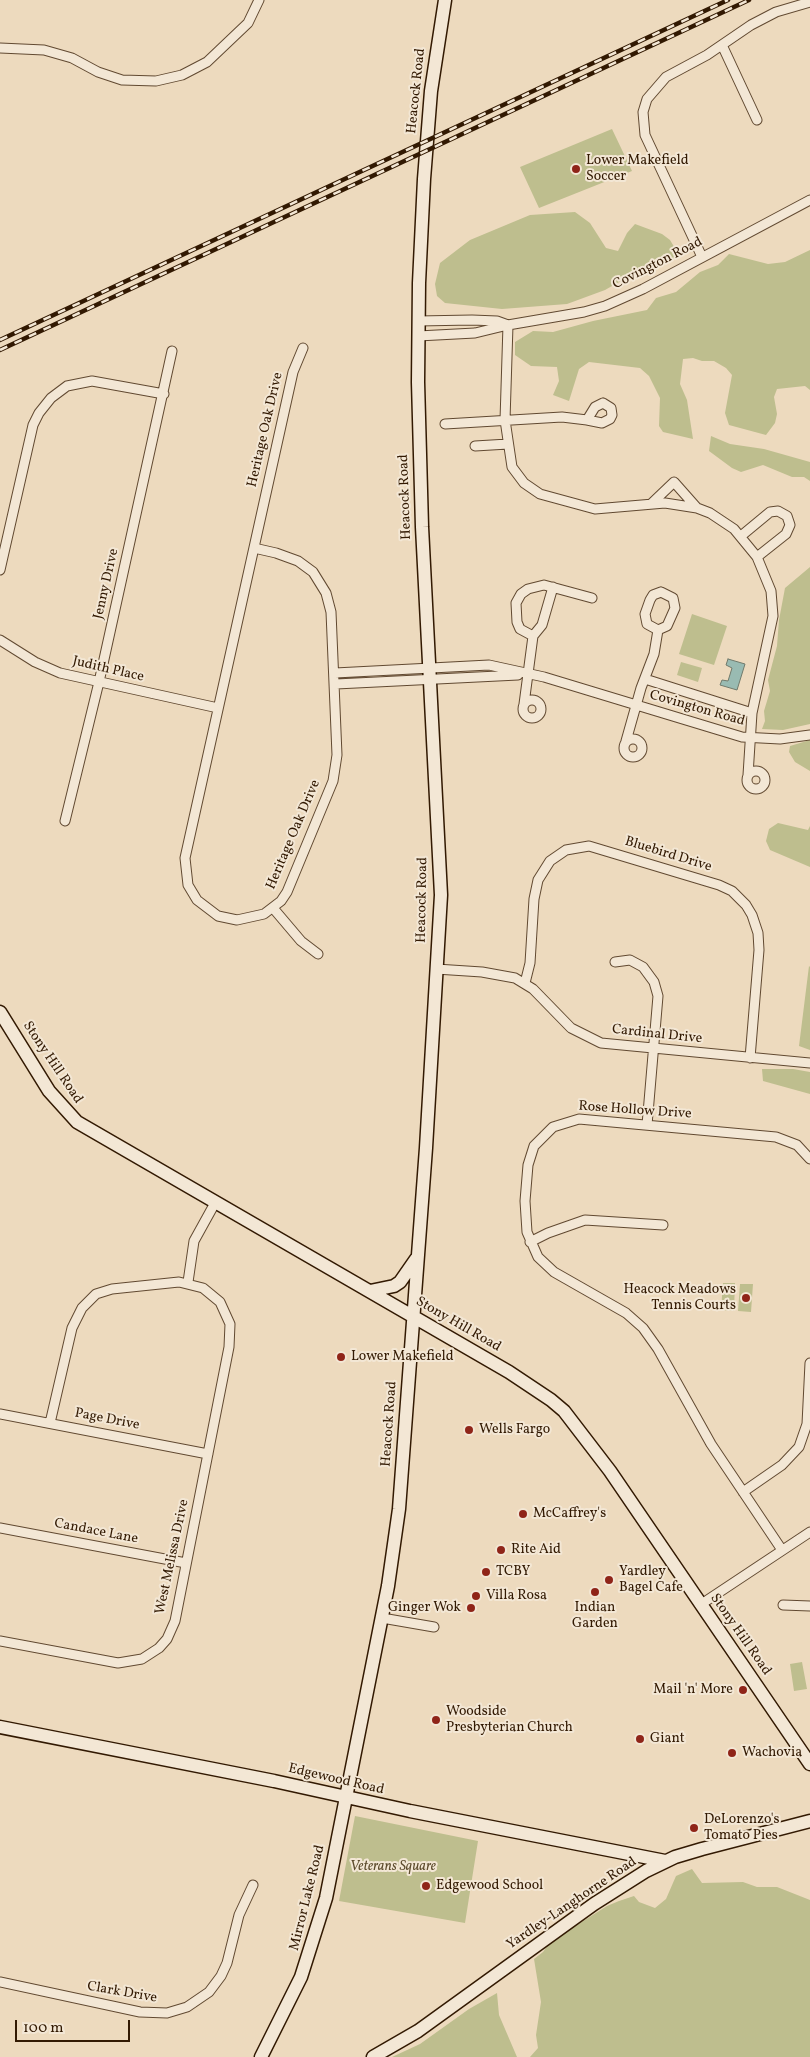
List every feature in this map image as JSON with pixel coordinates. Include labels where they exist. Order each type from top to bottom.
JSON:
[{"type":"main road","name":"Heacock Road","points":[[346,1797],[382,1618],[399,1508],[436,969],[441,872],[434,773],[420,461],[418,321],[421,230],[430,101],[445,0]]},
{"type":"main road","name":"Stony Hill Road","points":[[0,1012],[49,1091],[68,1115],[94,1133],[412,1315],[534,1388],[564,1411],[610,1472],[810,1764]]},
{"type":"main road","points":[[370,1291],[394,1286],[400,1282],[417,1257]]},
{"type":"main road","name":"Edgewood Road","points":[[0,1727],[665,1861]]},
{"type":"main road","name":"Mirror Lake Road","points":[[261,2057],[283,2016],[311,1950],[326,1898],[346,1797]]},
{"type":"main road","name":"Yardley-Langhorne Road","points":[[374,2057],[418,2031],[594,1904],[646,1871],[665,1861],[702,1849],[810,1822]]},
{"type":"street","points":[[0,48],[58,52],[98,72],[122,80],[156,81],[182,75],[207,62],[248,23],[259,0]]},
{"type":"street","points":[[702,257],[648,144],[644,130],[644,112],[647,99],[659,83],[764,17],[810,2]]},
{"type":"street","points":[[722,45],[757,120]]},
{"type":"street","name":"Covington Road","points":[[418,336],[475,333],[508,325],[558,318],[605,306],[643,290],[810,200]]},
{"type":"street","name":"Covington Road","points":[[418,321],[497,321],[508,325]]},
{"type":"street","points":[[508,325],[505,420],[508,444],[516,474],[524,484],[540,494],[595,509],[674,503],[697,508],[719,518],[742,536],[757,557],[770,591],[773,616],[752,713],[751,738]]},
{"type":"street","name":"Heritage Oak Drive","points":[[254,548],[298,561],[313,572],[321,582],[331,612],[336,684],[337,755],[333,781],[287,892],[273,908],[264,914],[247,919],[218,916],[197,900],[185,875],[185,858],[293,372],[303,348]]},
{"type":"street","name":"Jenny Drive","points":[[65,821],[99,682],[172,351]]},
{"type":"street","points":[[0,570],[33,426],[50,398],[67,386],[92,380],[164,394]]},
{"type":"street","points":[[445,424],[562,417],[588,420]]},
{"type":"street","points":[[475,446],[508,444]]},
{"type":"street","points":[[651,504],[674,482],[697,508]]},
{"type":"street","points":[[742,536],[770,512],[778,511],[787,516],[790,525],[786,534],[757,557]]},
{"type":"street","points":[[533,636],[520,629],[517,622],[518,598],[537,585],[553,587],[592,598]]},
{"type":"street","points":[[524,704],[533,636],[542,625],[553,587]]},
{"type":"street","name":"Covington Road","points":[[626,740],[656,645],[658,630]]},
{"type":"street","name":"Judith Place","points":[[0,640],[47,668],[99,682],[218,708]]},
{"type":"street","name":"Covington Road","points":[[430,674],[489,665],[529,674],[718,732],[751,738],[780,739],[810,735]]},
{"type":"street","points":[[335,673],[430,674]]},
{"type":"street","points":[[336,684],[430,674]]},
{"type":"street","points":[[645,679],[752,713]]},
{"type":"street","name":"Covington Road","points":[[748,775],[751,738]]},
{"type":"street","name":"Bluebird Drive","points":[[525,983],[530,962],[534,899],[538,880],[550,861],[566,850],[589,846],[719,885],[732,891],[746,905],[758,933],[759,950],[750,1058]]},
{"type":"street","points":[[273,908],[301,941],[318,954]]},
{"type":"street","points":[[616,962],[627,960],[636,962],[649,973],[654,982],[658,1006],[647,1125]]},
{"type":"street","name":"Cardinal Drive","points":[[436,969],[504,975],[525,983],[543,998],[571,1028],[593,1041],[616,1046],[810,1063]]},
{"type":"street","name":"Rose Hollow Drive","points":[[782,1550],[711,1444],[658,1349],[643,1328],[610,1303],[554,1272],[538,1256],[530,1242],[525,1217],[528,1166],[534,1146],[545,1133],[558,1124],[579,1119],[776,1137],[797,1145],[810,1159]]},
{"type":"street","points":[[50,1423],[76,1316],[87,1302],[101,1292],[112,1289],[188,1282],[194,1241],[215,1203]]},
{"type":"street","points":[[530,1242],[548,1232],[585,1220],[663,1225]]},
{"type":"street","name":"West Melissa Drive","points":[[0,1641],[118,1663],[142,1660],[159,1648],[170,1632],[208,1454],[229,1348],[231,1328],[220,1302],[203,1288],[188,1282]]},
{"type":"street","points":[[743,1492],[782,1464],[799,1447],[807,1424],[810,1363]]},
{"type":"street","name":"Page Drive","points":[[0,1414],[208,1454]]},
{"type":"street","name":"Candace Lane","points":[[0,1528],[186,1563]]},
{"type":"street","points":[[700,1605],[810,1532]]},
{"type":"street","points":[[783,1605],[810,1606]]},
{"type":"street","points":[[382,1618],[434,1627]]},
{"type":"street","name":"Clark Drive","points":[[0,1982],[140,2012],[168,2013],[187,2007],[208,1992],[221,1976],[228,1962],[239,1915],[253,1885]]},
{"type":"green space","name":"Lower Makefield Soccer","points":[[612,129],[632,171],[539,208],[520,167]]},
{"type":"green space","points":[[575,212],[590,223],[606,248],[618,251],[627,233],[635,224],[662,234],[670,240],[679,255],[666,264],[635,273],[605,290],[567,304],[502,309],[445,303],[437,296],[435,284],[440,263],[470,240],[530,215]]},
{"type":"green space","points":[[810,250],[810,390],[805,386],[777,389],[774,397],[777,414],[775,423],[766,435],[729,425],[725,413],[732,375],[726,368],[714,361],[702,361],[693,358],[683,359],[680,384],[687,400],[693,439],[663,432],[659,426],[660,398],[649,376],[640,368],[589,362],[579,369],[569,401],[553,395],[559,381],[557,367],[531,366],[515,355],[515,342],[533,331],[553,332],[593,321],[647,310],[656,298],[676,292],[700,272],[718,265],[729,254],[768,264],[785,262]]},
{"type":"green space","points":[[711,436],[730,444],[764,449],[810,462],[810,481],[804,477],[792,477],[763,465],[741,472],[732,468],[709,451]]},
{"type":"green space","points":[[810,567],[810,724],[783,730],[762,729],[765,721],[764,711],[770,691],[768,680],[777,646],[779,620],[785,588]]},
{"type":"green space","points":[[692,614],[727,626],[714,665],[679,654]]},
{"type":"green space","points":[[681,662],[702,668],[698,682],[677,675]]},
{"type":"green space","points":[[810,740],[810,771],[795,762],[789,752],[790,746]]},
{"type":"green space","points":[[778,823],[808,830],[810,826],[810,867],[770,850],[766,841],[769,829]]},
{"type":"green space","points":[[810,967],[810,1050],[799,1046]]},
{"type":"green space","points":[[762,1069],[793,1069],[810,1072],[810,1094],[763,1081]]},
{"type":"green space","name":"Heacock Meadows Tennis Courts","points":[[723,1283],[735,1283],[734,1311],[721,1310]]},
{"type":"green space","name":"Heacock Meadows Tennis Courts","points":[[740,1284],[753,1284],[751,1312],[738,1311]]},
{"type":"green space","points":[[802,1662],[807,1689],[794,1691],[790,1664]]},
{"type":"green space","name":"Veterans Square","points":[[355,1816],[478,1841],[465,1923],[339,1901]]},
{"type":"green space","points":[[692,1869],[702,1883],[743,1882],[757,1887],[777,1887],[810,1900],[810,2057],[530,2057],[538,2048],[536,2035],[541,2002],[534,1959],[543,1952],[550,1942],[607,1906],[634,1896],[639,1902],[655,1908],[666,1899],[676,1876]]},
{"type":"green space","points":[[497,1993],[499,2015],[517,2057],[392,2057],[420,2044],[469,2009]]},
{"type":"water","points":[[728,659],[745,664],[737,690],[720,685],[722,680],[728,681],[732,668],[726,665]]},
{"type":"railway","points":[[0,340],[728,0]]},
{"type":"railway","points":[[0,350],[749,0]]},
{"type":"place","name":"Lower Makefield Soccer","points":[[576,169]]},
{"type":"place","name":"Heacock Meadows Tennis Courts","points":[[746,1298]]},
{"type":"place","name":"Lower Makefield","points":[[341,1357]]},
{"type":"place","name":"Wells Fargo","points":[[469,1430]]},
{"type":"place","name":"McCaffrey's","points":[[523,1514]]},
{"type":"place","name":"Rite Aid","points":[[501,1550]]},
{"type":"place","name":"TCBY","points":[[486,1572]]},
{"type":"place","name":"Yardley Bagel Cafe","points":[[609,1580]]},
{"type":"place","name":"Indian Garden","points":[[595,1592]]},
{"type":"place","name":"Villa Rosa","points":[[476,1596]]},
{"type":"place","name":"Ginger Wok","points":[[471,1608]]},
{"type":"place","name":"Mail 'n' More","points":[[743,1690]]},
{"type":"place","name":"Woodside Presbyterian Church","points":[[436,1720]]},
{"type":"place","name":"Giant","points":[[640,1739]]},
{"type":"place","name":"Wachovia","points":[[732,1753]]},
{"type":"place","name":"DeLorenzo's Tomato Pies","points":[[694,1828]]},
{"type":"place","name":"Edgewood School","points":[[426,1886]]}]
